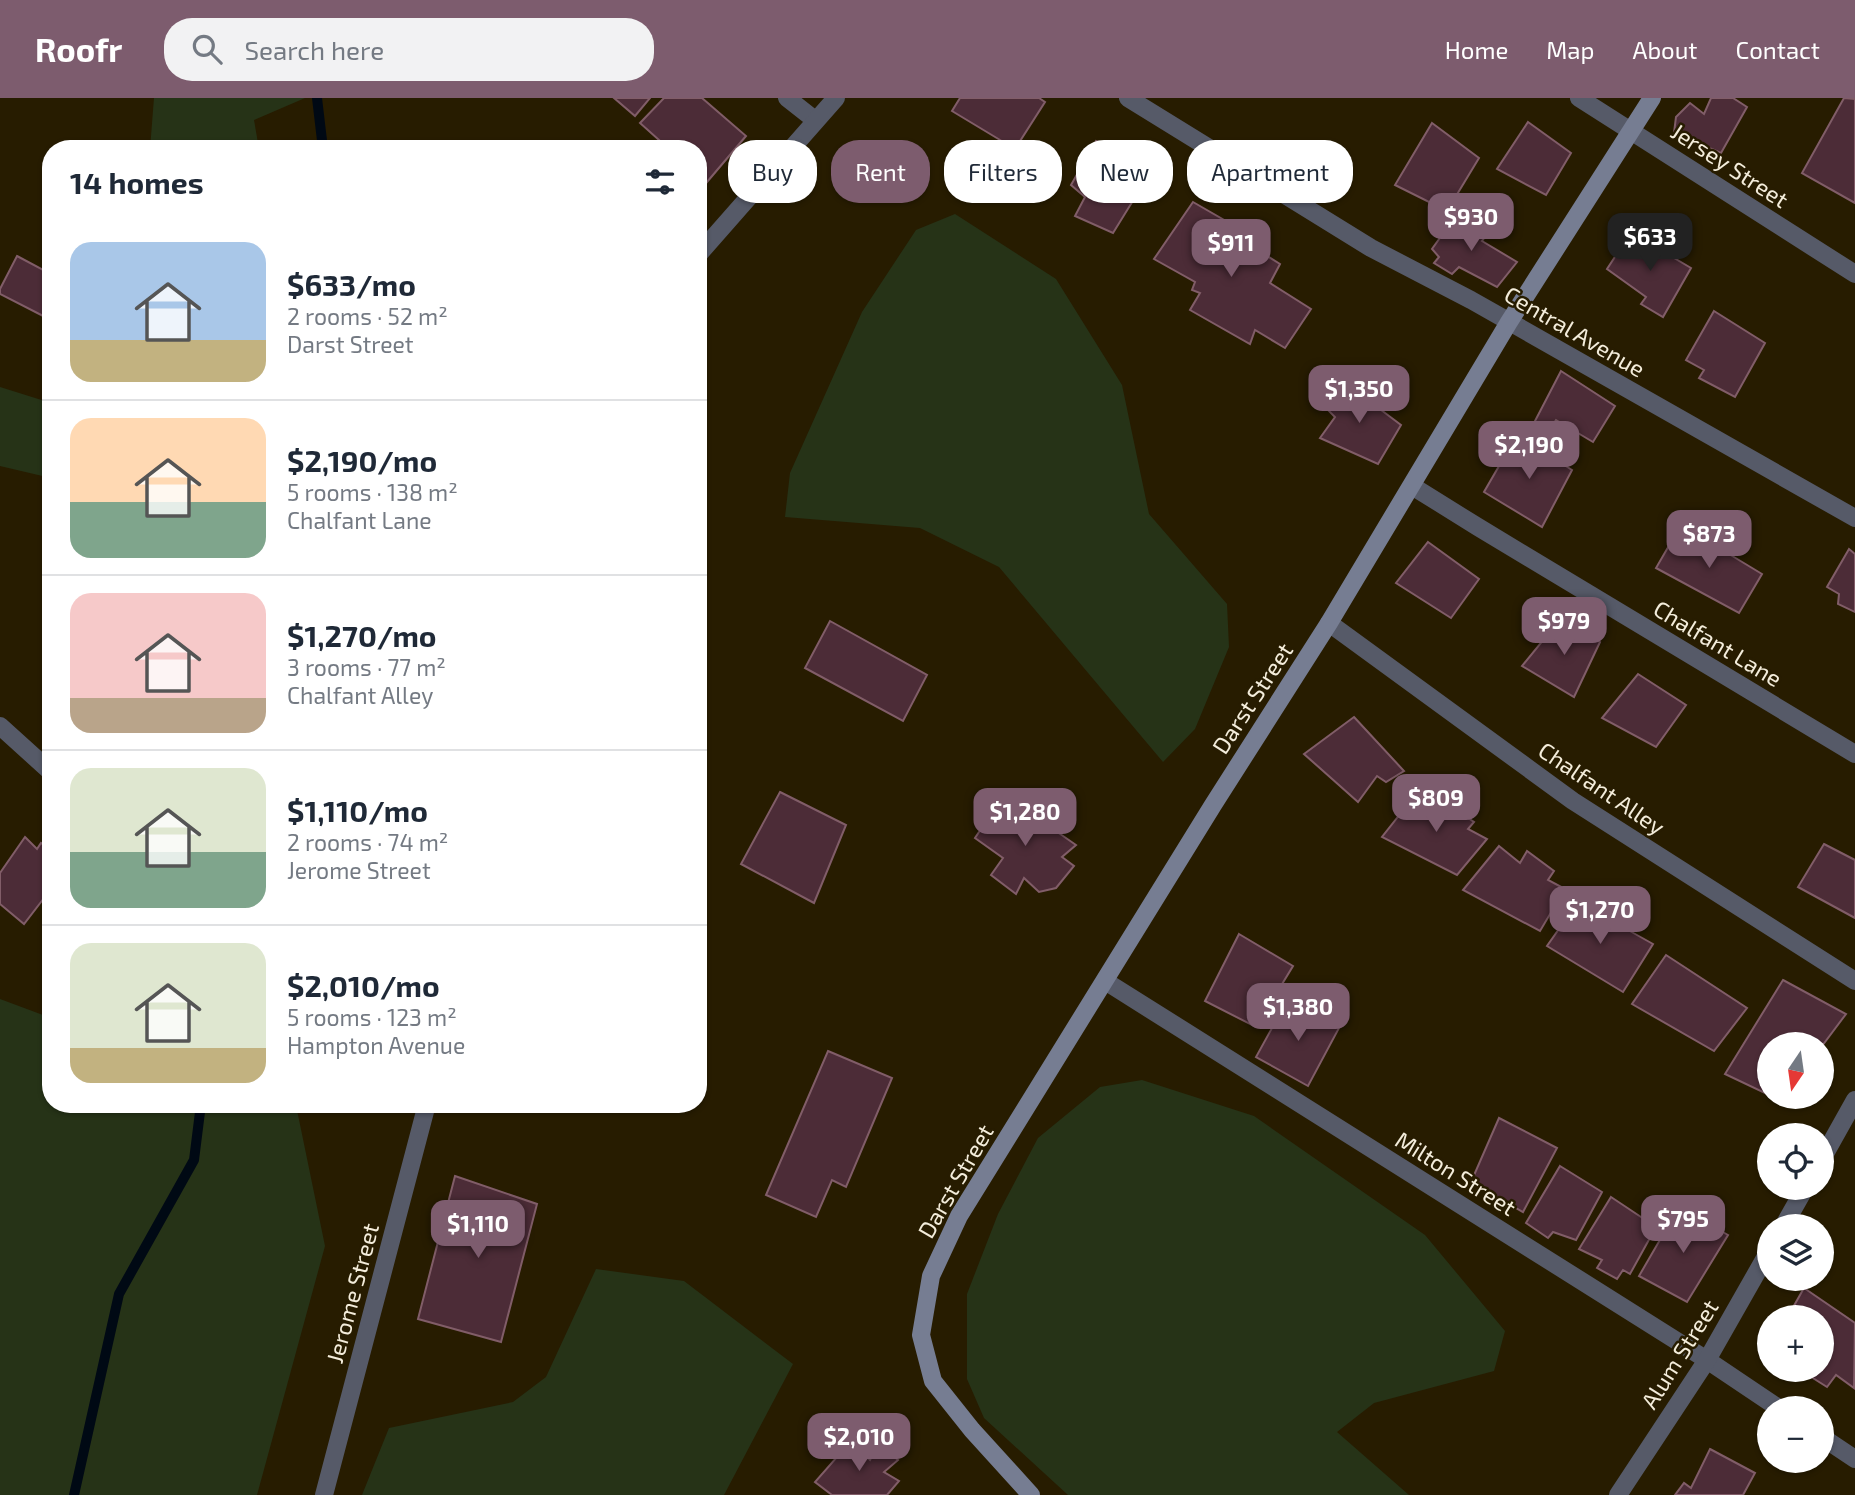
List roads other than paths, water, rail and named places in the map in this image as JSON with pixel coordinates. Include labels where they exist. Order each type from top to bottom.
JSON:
[{"type":"street","points":[[787,98],[815,120]]},
{"type":"street","points":[[707,245],[836,98]]},
{"type":"street","name":"Central Avenue","points":[[1128,98],[1371,248],[1509,322],[1855,518]]},
{"type":"street","name":"Jersey Street","points":[[1579,98],[1855,274]]},
{"type":"street","name":"Darst Street","points":[[1031,1495],[972,1430],[933,1381],[921,1335],[931,1276],[959,1216],[1329,623],[1509,322],[1653,98]]},
{"type":"street","name":"Chalfant Lane","points":[[1412,486],[1855,754]]},
{"type":"street","name":"Chalfant Alley","points":[[1329,623],[1573,801],[1855,981]]},
{"type":"street","points":[[0,726],[42,764]]},
{"type":"street","name":"Milton Street","points":[[1105,981],[1761,1396]]},
{"type":"street","points":[[1834,1138],[1855,1100]]},
{"type":"street","name":"Jerome Street","points":[[324,1495],[425,1113]]},
{"type":"street","name":"Alum Street","points":[[1622,1488],[1707,1360],[1757,1272]]},
{"type":"street","points":[[1834,1445],[1855,1459]]},
{"type":"waterway","points":[[317,98],[322,140]]},
{"type":"waterway","points":[[74,1495],[119,1294],[194,1160],[200,1113]]}]
